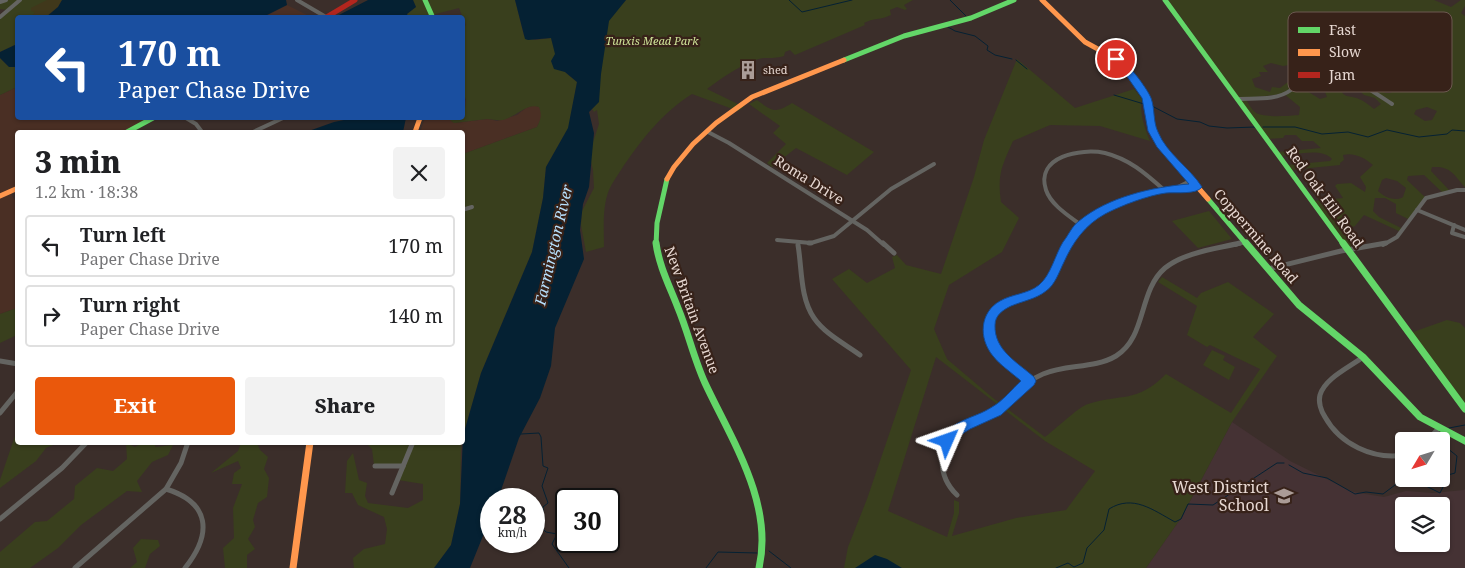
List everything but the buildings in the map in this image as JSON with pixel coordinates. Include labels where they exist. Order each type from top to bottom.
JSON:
[{"type":"street","points":[[0,2],[6,0]]},
{"type":"street","points":[[0,17],[20,0]]},
{"type":"street","points":[[297,0],[322,15]]},
{"type":"street","points":[[329,15],[355,0]]},
{"type":"street","points":[[425,0],[432,15]]},
{"type":"street","name":"New Britain Avenue","points":[[759,568],[764,538],[761,513],[729,429],[707,390],[697,366],[683,316],[660,266],[655,246],[667,179],[673,168],[731,110],[753,97],[904,36],[971,18],[1014,0]]},
{"type":"street","name":"Coppermine Road","points":[[1042,0],[1085,42],[1116,59],[1129,73],[1146,98],[1153,131],[1160,144],[1299,305],[1363,357],[1420,417],[1465,441]]},
{"type":"street","name":"Red Oak Hill Road","points":[[1164,0],[1465,409]]},
{"type":"street","points":[[1238,99],[1281,95],[1288,91]]},
{"type":"street","points":[[1372,92],[1392,104]]},
{"type":"street","points":[[130,130],[149,120]]},
{"type":"street","points":[[189,120],[200,130]]},
{"type":"street","points":[[257,130],[279,120]]},
{"type":"street","name":"Roma Drive","points":[[708,132],[729,143],[855,222],[878,238],[894,253]]},
{"type":"street","points":[[1081,224],[1054,206],[1044,188],[1044,176],[1047,167],[1066,154],[1088,151],[1114,155],[1139,168],[1163,190]]},
{"type":"street","points":[[777,240],[798,245],[820,243],[837,235],[855,222],[895,185],[934,164]]},
{"type":"street","points":[[1176,188],[1192,180]]},
{"type":"street","points":[[1030,381],[996,352],[989,336],[989,322],[993,311],[1006,303],[1025,297],[1043,288],[1051,278],[1063,251],[1081,224],[1113,205],[1163,190],[1197,187]]},
{"type":"street","points":[[0,196],[15,189]]},
{"type":"street","points":[[1267,269],[1392,242],[1426,198],[1433,195],[1465,190]]},
{"type":"street","points":[[465,209],[472,207]]},
{"type":"street","points":[[1416,210],[1465,230]]},
{"type":"street","points":[[1454,226],[1452,233],[1465,237]]},
{"type":"street","points":[[957,495],[947,484],[943,472],[942,457],[947,441],[957,430],[997,411],[1030,381],[1057,369],[1102,362],[1119,355],[1133,338],[1153,283],[1158,274],[1169,264],[1244,242]]},
{"type":"street","points":[[798,245],[808,307],[811,313],[822,327],[860,355]]},
{"type":"street","points":[[1363,357],[1323,388],[1318,402],[1322,413],[1338,434],[1354,446],[1374,454],[1395,457]]},
{"type":"street","points":[[0,362],[15,363]]},
{"type":"street","points":[[0,413],[15,395]]},
{"type":"street","points":[[1435,432],[1439,428]]},
{"type":"street","points":[[0,518],[62,468],[84,445]]},
{"type":"street","points":[[75,568],[166,489],[180,463],[187,445]]},
{"type":"street","points":[[293,568],[310,445]]},
{"type":"street","points":[[392,493],[412,445]]},
{"type":"street","points":[[375,466],[404,466]]},
{"type":"street","points":[[166,489],[182,495],[196,504],[202,518],[202,537],[192,560],[185,568]]},
{"type":"shaded area","points":[[287,5],[307,15],[269,15]]},
{"type":"shaded area","points":[[15,88],[15,120],[149,120],[130,130],[15,130],[15,189],[10,192],[15,201],[15,309],[0,314],[0,95]]},
{"type":"shaded area","points":[[534,105],[539,107],[541,119],[537,127],[465,153],[465,130],[421,130],[424,120],[452,120],[454,123],[488,119],[497,121],[517,115]]},
{"type":"shaded area","name":"West District School","points":[[1232,422],[1290,461],[1353,492],[1384,497],[1406,491],[1433,493],[1465,489],[1465,568],[1146,568],[1181,518]]},
{"type":"green space","points":[[0,0],[62,0],[48,15],[15,15],[15,45],[0,52],[0,15],[7,10],[0,9]]},
{"type":"green space","points":[[413,0],[515,0],[524,36],[535,40],[551,38],[565,72],[577,82],[570,119],[575,128],[566,132],[546,167],[543,198],[532,252],[481,373],[465,429],[465,153],[537,127],[541,112],[539,107],[535,106],[503,120],[487,119],[454,123],[451,121],[465,120],[465,15],[462,15],[459,8],[432,15],[407,15],[416,7]]},
{"type":"green space","name":"Tunxis Mead Park","points":[[626,0],[913,0],[904,5],[907,9],[905,10],[897,7],[890,10],[891,15],[867,21],[864,23],[865,25],[795,55],[790,50],[785,52],[784,56],[759,59],[751,62],[735,70],[707,89],[744,107],[738,111],[692,94],[681,101],[662,118],[636,148],[615,180],[609,190],[605,204],[604,247],[586,252],[581,225],[582,211],[594,188],[593,170],[589,154],[599,124],[597,110],[594,112],[592,109],[595,106],[606,21]]},
{"type":"green space","points":[[1165,0],[1434,0],[1451,7],[1461,0],[1465,0],[1465,6],[1461,13],[1465,16],[1465,187],[1448,169],[1438,167],[1432,167],[1431,171],[1450,191],[1443,193],[1424,175],[1408,176],[1407,180],[1426,198],[1410,220],[1396,213],[1396,204],[1385,198],[1375,198],[1373,211],[1379,217],[1403,229],[1401,232],[1364,215],[1355,226],[1344,230],[1360,248],[1348,250],[1313,201],[1343,198],[1335,186],[1337,184],[1351,183],[1365,192],[1366,187],[1360,177],[1373,165],[1359,156],[1347,154],[1343,155],[1344,160],[1340,165],[1290,170],[1287,165],[1330,161],[1332,159],[1322,153],[1300,153],[1280,156],[1277,152],[1321,148],[1313,141],[1302,141],[1296,135],[1285,135],[1283,138],[1268,139],[1176,10],[1172,10]],"holes":[[[1284,94],[1300,107],[1299,115],[1276,116],[1258,114],[1252,109],[1245,98]],[[1427,107],[1437,111],[1432,120],[1425,121],[1414,114],[1416,110]],[[1386,178],[1397,181],[1406,188],[1403,197],[1394,199],[1378,191],[1382,180]]]},
{"type":"green space","points":[[0,58],[9,67],[15,67],[15,88],[0,95]]},
{"type":"green space","points":[[1017,59],[1075,108],[1134,89],[1142,99],[1144,126],[1150,141],[1100,126],[1050,125],[1013,141],[1001,170],[1000,192],[1001,202],[1019,218],[1002,252],[949,285],[934,329],[947,359],[993,398],[1045,437],[1084,406],[1137,394],[1146,390],[1166,374],[1231,413],[1260,369],[1210,345],[1207,347],[1187,335],[1197,306],[1158,282],[1162,277],[1197,298],[1201,293],[1228,282],[1274,314],[1253,337],[1277,356],[1232,422],[1181,518],[1146,568],[844,568],[848,547],[867,499],[911,370],[832,279],[849,269],[867,283],[895,268],[892,257],[897,255],[906,265],[941,274],[974,177],[984,140]],"holes":[[[936,357],[1045,441],[1095,471],[1066,510],[1016,518],[952,536],[959,513],[959,502],[954,500],[954,513],[947,537],[888,511]]]},
{"type":"green space","points":[[757,100],[774,110],[781,109],[792,103],[874,152],[847,175],[796,148],[772,167],[767,163],[786,144],[773,133],[780,126],[749,104]]},
{"type":"green space","points":[[1209,211],[1232,239],[1198,248],[1172,221]]},
{"type":"green space","points":[[15,309],[15,336],[0,343],[0,314]]},
{"type":"green space","points":[[1447,320],[1460,323],[1465,328],[1465,409],[1410,333]]},
{"type":"green space","points":[[1212,350],[1225,356],[1223,360],[1235,367],[1229,380],[1203,365]]},
{"type":"green space","points":[[15,436],[15,445],[53,445],[46,448],[36,461],[0,488],[0,480]]},
{"type":"green space","points":[[126,445],[135,447],[138,445],[156,445],[155,447],[173,445],[168,455],[152,462],[137,481],[142,492],[127,491],[81,525],[58,548],[30,568],[0,568],[0,552],[35,522],[47,521],[74,499],[75,486],[97,468],[113,471],[127,459]]},
{"type":"green space","points":[[240,445],[258,445],[260,450],[268,457],[264,469],[269,478],[267,497],[258,503],[253,520],[255,527],[248,539],[255,549],[247,555],[247,568],[225,568],[223,548],[234,538],[233,508],[242,484],[232,484],[234,473],[241,468],[238,461],[211,473],[238,451]]},
{"type":"green space","points":[[368,445],[461,445],[460,504],[451,545],[434,568],[354,568],[353,558],[364,549],[385,544],[387,529],[384,517],[358,505],[352,493],[345,493],[347,461],[353,453],[359,480],[367,483],[365,496],[368,503],[408,508],[423,500],[423,484],[398,480],[403,466],[374,465],[372,449]]},
{"type":"green space","points":[[141,539],[158,540],[160,546],[150,554],[145,568],[130,568],[137,562],[133,548]]},
{"type":"sand","points":[[47,0],[62,0],[58,7],[48,15],[33,15],[35,12],[31,11],[31,8]]},
{"type":"water","points":[[62,0],[286,0],[287,5],[267,15],[48,15],[58,7]]},
{"type":"water","points":[[368,0],[413,0],[416,7],[407,15],[339,15]]},
{"type":"water","name":"Farmington River","points":[[515,0],[626,0],[609,21],[599,102],[589,112],[594,133],[589,187],[583,204],[580,230],[584,259],[555,328],[551,366],[540,398],[519,438],[502,488],[480,488],[480,543],[470,568],[434,568],[451,545],[460,504],[465,429],[481,373],[532,252],[543,198],[546,167],[568,128],[577,82],[565,72],[554,69],[551,61],[555,54],[551,38],[525,39]]},
{"type":"water","points":[[15,45],[15,67],[9,67],[0,58],[0,52]]},
{"type":"water","points":[[344,120],[406,120],[403,130],[312,130]]},
{"type":"water","points":[[875,555],[887,559],[902,568],[855,568]]},
{"type":"waterway","points":[[789,0],[802,12],[852,0]]},
{"type":"waterway","points":[[950,0],[966,16]]},
{"type":"waterway","points":[[948,27],[955,31],[975,36],[988,46],[987,50],[995,55],[1012,59]]},
{"type":"waterway","points":[[1016,60],[1027,69]]},
{"type":"waterway","points":[[1114,95],[1144,104]]},
{"type":"waterway","points":[[1152,106],[1177,119],[1200,122],[1209,126],[1227,128],[1255,127]]},
{"type":"waterway","points":[[1263,127],[1295,127],[1322,134],[1348,132],[1368,137],[1387,130],[1419,137],[1447,134],[1452,130],[1465,131]]},
{"type":"waterway","points":[[1449,428],[1465,425]]},
{"type":"waterway","points":[[521,434],[539,433],[541,437],[543,466],[548,468],[542,486],[548,503],[543,507],[543,519],[540,526],[546,532],[557,534],[552,544],[569,568]]},
{"type":"waterway","points":[[1450,450],[1457,456],[1455,473],[1450,474]]},
{"type":"waterway","points":[[1056,568],[1068,563],[1074,567],[1083,563],[1087,548],[1104,530],[1109,509],[1126,503],[1135,503],[1143,505],[1175,522],[1181,519],[1188,504],[1213,505],[1277,463],[1284,463]]},
{"type":"waterway","points":[[1289,465],[1303,473],[1327,478],[1355,494],[1366,492],[1383,494],[1395,485]]},
{"type":"waterway","points":[[1430,488],[1440,493],[1442,488]]},
{"type":"waterway","points":[[769,551],[791,568]]},
{"type":"waterway","points":[[706,568],[718,552],[757,553]]},
{"type":"traffic: fast","points":[[425,0],[432,15]]},
{"type":"traffic: fast","points":[[844,60],[904,36],[971,18],[1014,0]]},
{"type":"traffic: fast","points":[[1165,0],[1465,409]]},
{"type":"traffic: fast","points":[[131,130],[149,120]]},
{"type":"traffic: fast","points":[[667,179],[657,223],[656,242],[658,257],[685,324],[704,381],[733,438],[755,496],[763,530],[762,555],[759,568]]},
{"type":"traffic: fast","points":[[1208,199],[1299,305],[1363,357],[1420,417],[1465,441]]},
{"type":"traffic: slow","points":[[1042,0],[1085,42],[1116,59],[1129,73],[1146,98],[1153,131],[1160,144],[1208,199]]},
{"type":"traffic: slow","points":[[667,179],[683,155],[704,133],[752,97],[844,60]]},
{"type":"traffic: slow","points":[[416,130],[419,120]]},
{"type":"traffic: slow","points":[[0,196],[15,189]]},
{"type":"traffic: slow","points":[[293,568],[310,445]]},
{"type":"traffic: jam","points":[[330,15],[355,0]]},
{"type":"place","name":"shed","points":[[748,70]]},
{"type":"place","name":"West District School","points":[[1284,496]]},
{"type":"route","points":[[947,441],[957,430],[965,425],[997,411],[1030,381],[996,352],[989,336],[989,322],[993,311],[1006,303],[1025,297],[1043,288],[1051,278],[1063,251],[1081,224],[1100,212],[1113,205],[1163,190],[1197,187],[1160,144],[1150,123],[1150,108],[1146,98],[1129,73],[1116,59]]}]
